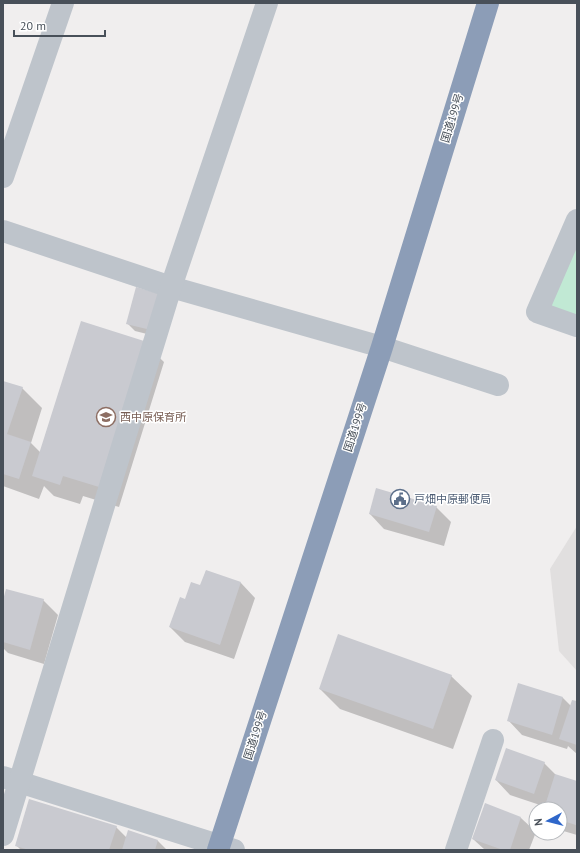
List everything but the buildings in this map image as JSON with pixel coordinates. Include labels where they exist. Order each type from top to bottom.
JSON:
[{"type":"highway","name":"国道199号","points":[[224,848],[382,347],[488,3]]},
{"type":"street","points":[[3,177],[63,3]]},
{"type":"street","points":[[3,835],[11,780],[171,287],[267,3]]},
{"type":"street","points":[[577,220],[537,312],[577,326]]},
{"type":"street","points":[[3,231],[171,287],[382,347],[498,385]]},
{"type":"street","points":[[456,850],[493,740]]},
{"type":"street","points":[[11,780],[224,848]]},
{"type":"shaded area","points":[[577,526],[577,671],[559,651],[550,569]]},
{"type":"green space","points":[[577,220],[577,326],[537,312]]},
{"type":"place","name":"西中原保育所","points":[[106,417]]},
{"type":"place","name":"戸畑中原郵便局","points":[[400,499]]}]
